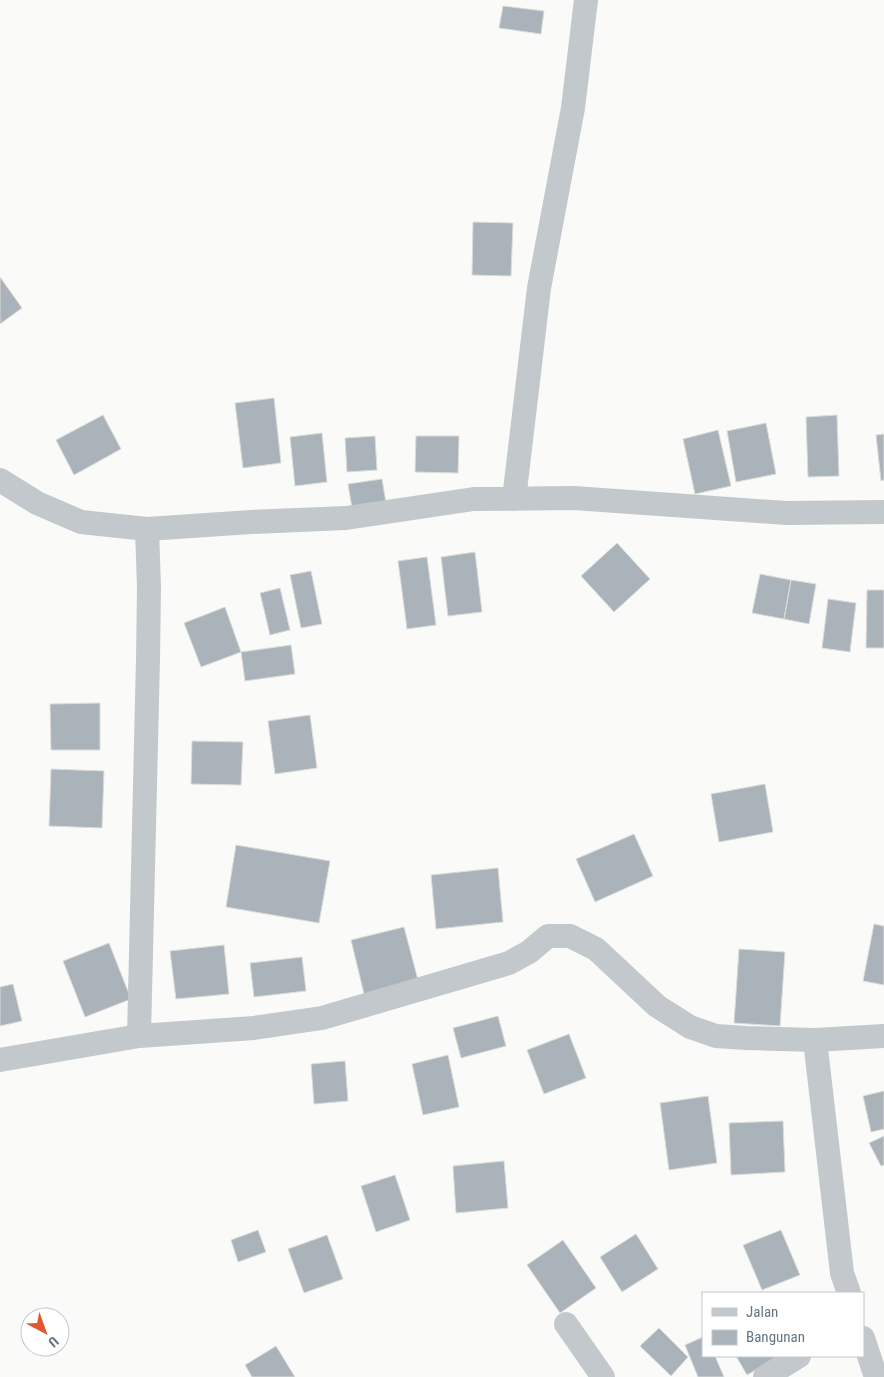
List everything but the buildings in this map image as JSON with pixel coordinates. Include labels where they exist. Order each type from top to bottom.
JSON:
[{"type":"street","points":[[514,499],[539,288],[573,108],[586,0]]},
{"type":"street","points":[[0,480],[37,503],[81,522],[147,530],[251,522],[346,518],[474,499],[574,498],[786,513],[884,512]]},
{"type":"street","points":[[140,1036],[148,668],[149,587],[147,530]]},
{"type":"street","points":[[0,1060],[140,1036],[254,1028],[322,1018],[510,963],[529,952],[548,936],[570,936],[596,949],[657,1006],[690,1027],[716,1036],[815,1040],[884,1036]]},
{"type":"street","points":[[815,1040],[842,1273],[849,1292]]},
{"type":"street","points":[[566,1324],[603,1377]]},
{"type":"street","points":[[864,1341],[876,1377]]},
{"type":"street","points":[[764,1377],[797,1357]]}]
